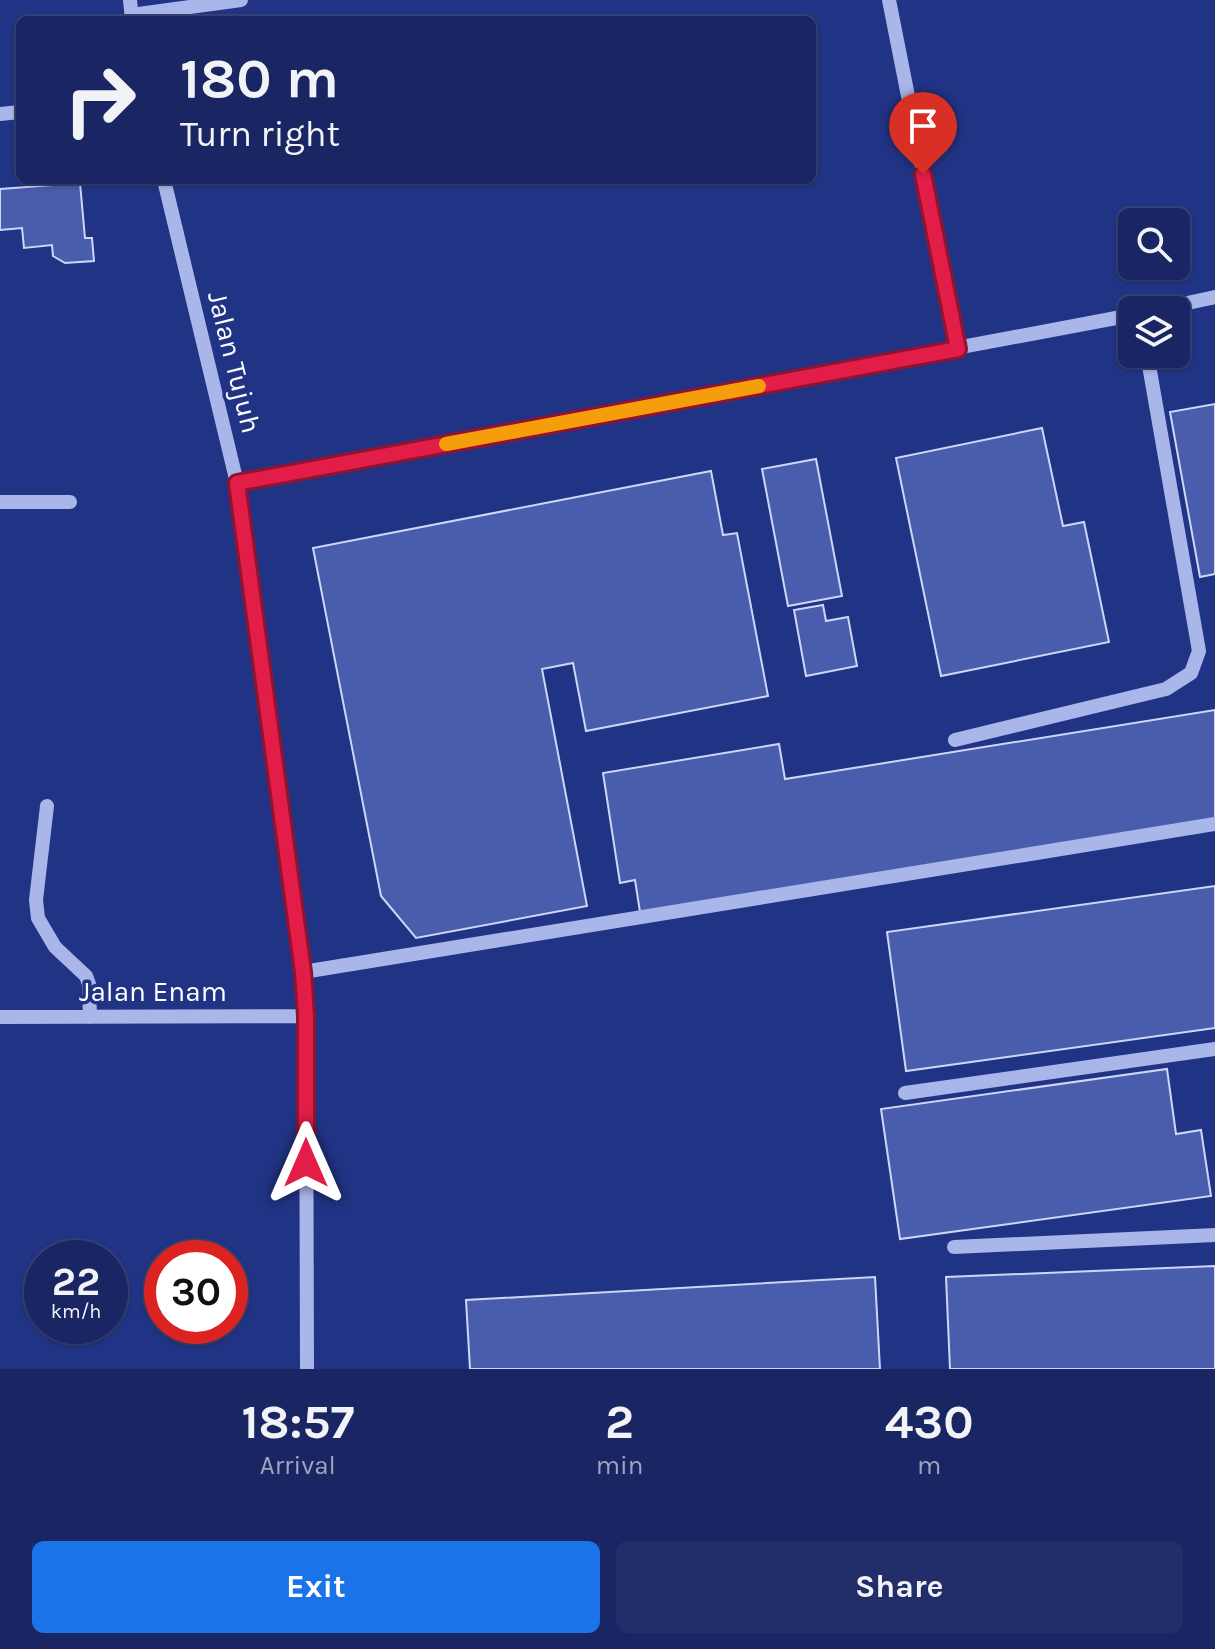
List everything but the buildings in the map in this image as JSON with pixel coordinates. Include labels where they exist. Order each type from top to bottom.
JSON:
[{"type":"street","points":[[131,12],[241,0]]},
{"type":"street","points":[[889,0],[958,349]]},
{"type":"street","name":"Jalan Tujuh","points":[[165,184],[237,483],[303,972],[306,1016],[307,1369]]},
{"type":"street","points":[[1190,302],[1215,297]]},
{"type":"street","points":[[237,483],[1118,318]]},
{"type":"street","points":[[955,740],[1166,689],[1191,673],[1199,651],[1149,368]]},
{"type":"street","points":[[0,502],[70,502]]},
{"type":"street","points":[[47,806],[36,900],[38,918],[55,947],[86,976],[90,1017]]},
{"type":"street","points":[[303,972],[1215,824]]},
{"type":"street","name":"Jalan Enam","points":[[0,1017],[306,1016]]},
{"type":"street","points":[[905,1093],[1215,1049]]},
{"type":"street","points":[[954,1247],[1215,1235]]},
{"type":"slow traffic","points":[[446,444],[759,386]]},
{"type":"route","points":[[306,1163],[303,972],[237,483],[958,349],[923,174]]}]
